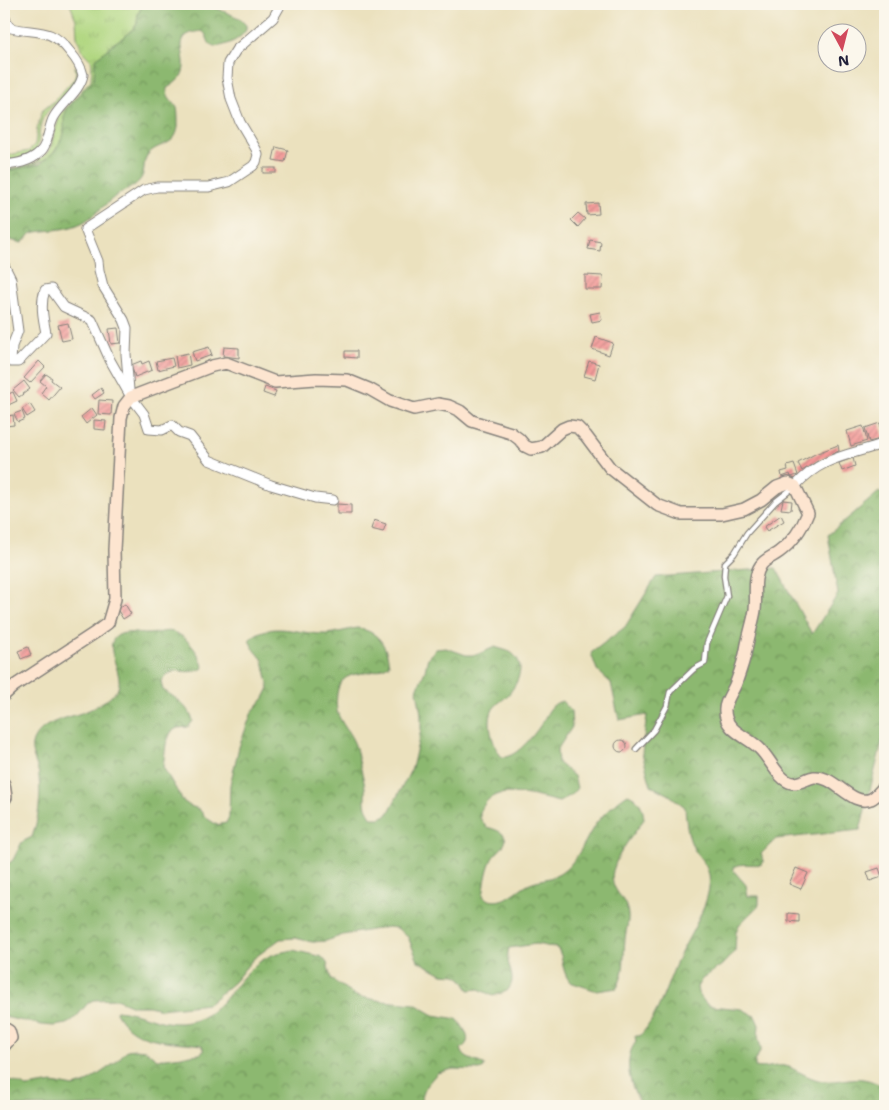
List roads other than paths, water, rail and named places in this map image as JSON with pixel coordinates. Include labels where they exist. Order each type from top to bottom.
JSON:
[{"type":"main road","points":[[4,695],[14,686],[108,623],[115,598],[114,550],[121,418],[124,406],[130,398],[212,366],[226,363],[274,382],[347,380],[390,401],[414,409],[438,404],[449,406],[460,411],[472,421],[512,433],[525,446],[531,449],[542,447],[562,429],[569,426],[577,427],[610,468],[657,505],[681,514],[722,514],[744,509],[761,500],[777,487],[788,483],[795,486],[808,513],[791,542],[761,565],[755,584],[755,610],[744,658],[724,710],[727,721],[735,732],[755,744],[764,753],[781,778],[792,782],[799,782],[824,777],[855,799],[863,800],[870,800],[878,796],[882,788],[885,787]]},
{"type":"main road","points":[[4,784],[6,797],[4,800]]},
{"type":"main road","points":[[4,1028],[9,1031],[11,1038],[4,1046]]},
{"type":"street","points":[[130,398],[126,354],[127,328],[103,286],[98,261],[85,229],[144,190],[157,187],[199,188],[220,184],[237,178],[253,166],[258,155],[240,122],[231,98],[227,78],[228,63],[236,50],[273,18],[281,4]]},
{"type":"street","points":[[4,16],[11,28],[44,32],[58,38],[77,60],[83,75],[81,83],[54,117],[41,152],[26,161],[4,165]]},
{"type":"street","points":[[4,265],[11,279],[18,331],[12,346],[11,362],[18,362],[46,333],[42,305],[46,290],[51,289],[64,307],[92,320],[130,398],[144,414],[149,430],[162,430],[172,426],[178,432],[190,436],[209,460],[271,485],[315,498],[333,500]]},
{"type":"street","points":[[795,486],[820,464],[885,443]]},
{"type":"lane","points":[[636,749],[654,730],[667,706],[670,692],[694,669],[705,663],[707,643],[727,596],[724,576],[725,563],[734,554],[747,533],[775,502],[795,486]]}]
